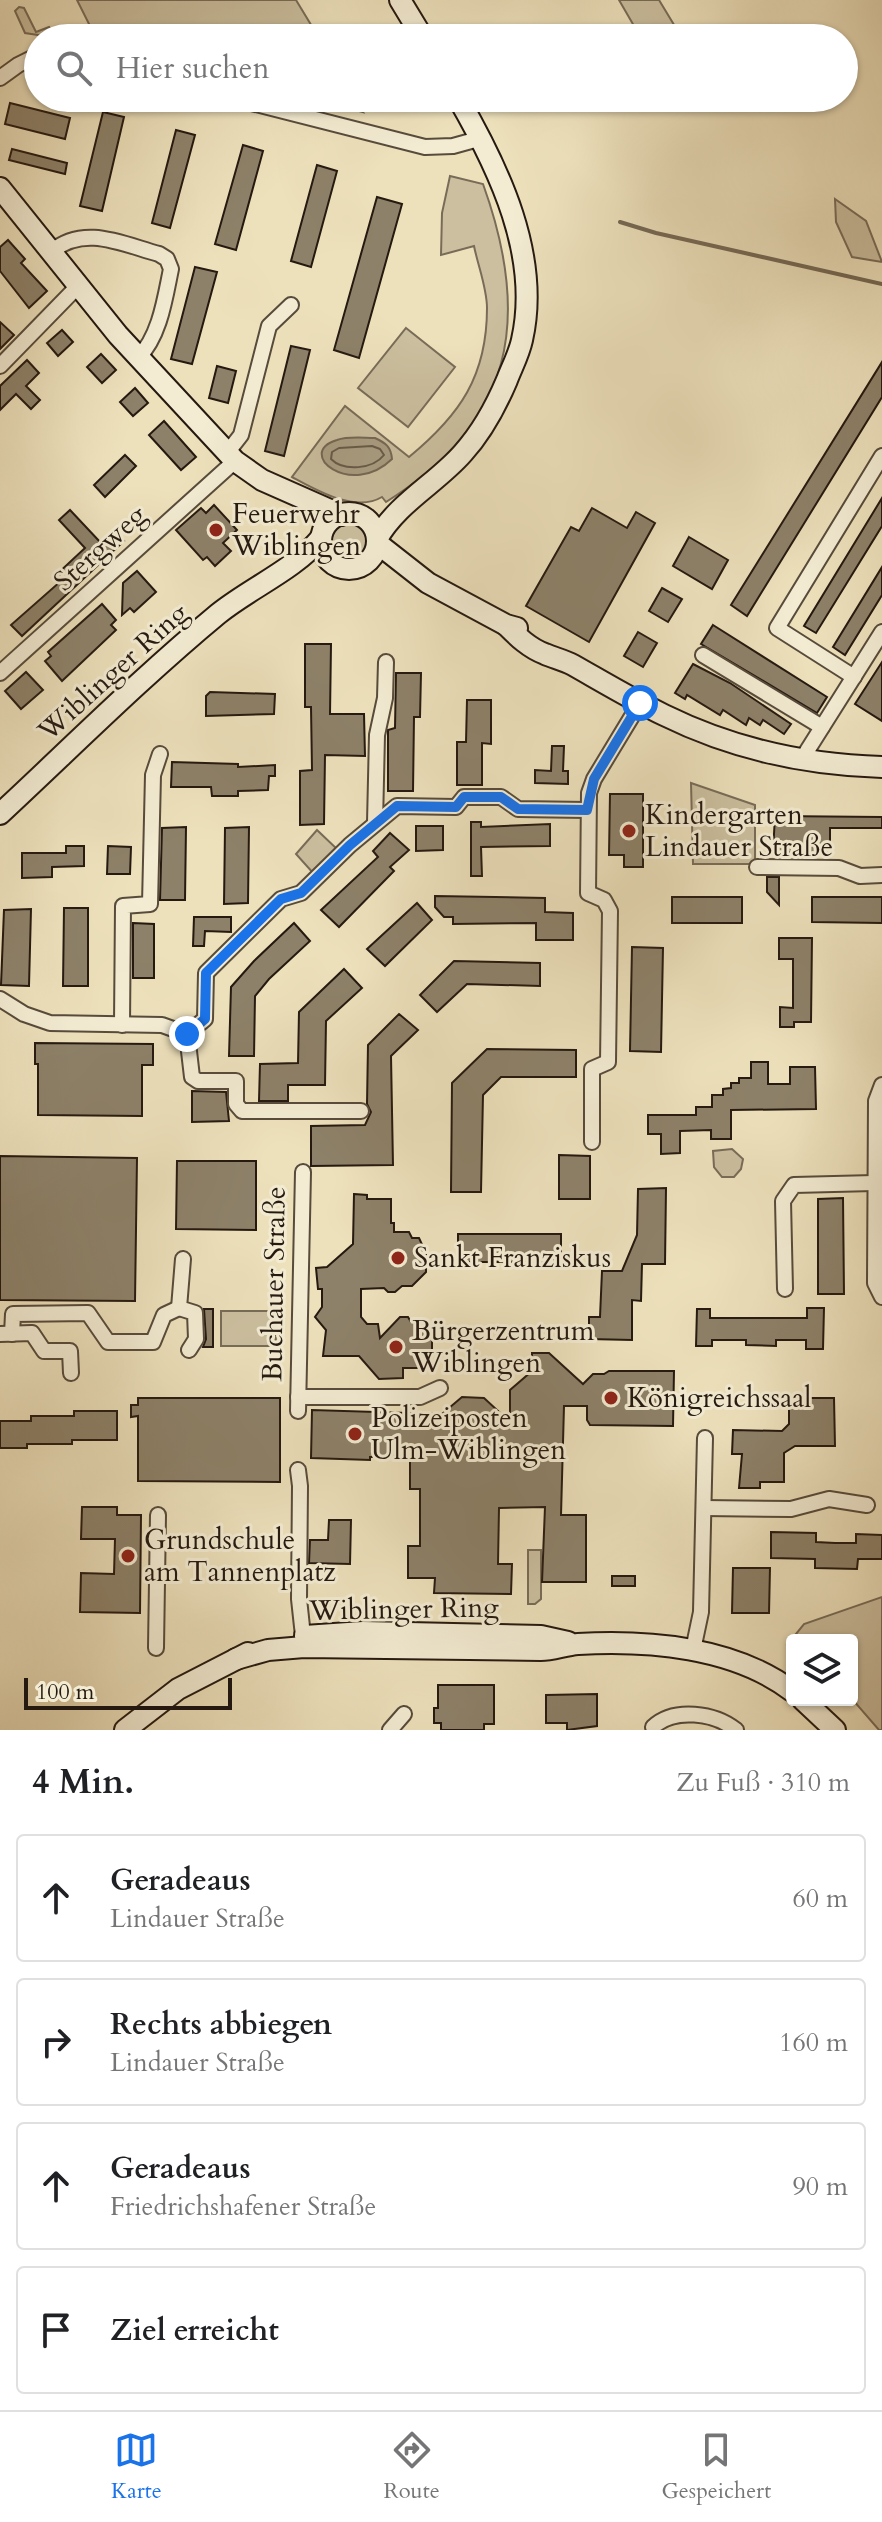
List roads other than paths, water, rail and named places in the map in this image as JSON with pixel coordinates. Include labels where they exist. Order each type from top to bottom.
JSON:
[{"type":"street","points":[[400,0],[415,24]]},
{"type":"street","points":[[0,78],[24,63]]},
{"type":"street","points":[[287,112],[425,147],[453,146],[482,138]]},
{"type":"street","points":[[363,566],[373,556],[385,527],[416,495],[448,469],[474,440],[498,401],[522,340],[526,298],[520,241],[499,175],[466,112]]},
{"type":"street","points":[[0,188],[138,358],[231,457],[255,476],[341,515]]},
{"type":"street","points":[[51,252],[67,240],[88,237],[159,254],[167,259],[170,274],[154,335],[138,358]]},
{"type":"street","points":[[0,366],[78,286]]},
{"type":"street","name":"Stergweg","points":[[0,673],[231,457],[243,430],[269,326],[291,305]]},
{"type":"street","points":[[854,677],[777,628],[882,456]]},
{"type":"street","points":[[283,490],[309,515],[322,536],[323,552],[332,564],[345,569],[363,566],[428,583]]},
{"type":"street","points":[[363,517],[416,495]]},
{"type":"street","points":[[322,536],[329,521],[341,515],[350,513],[363,517],[373,526],[377,541],[428,583],[506,625],[539,635],[569,663],[640,703],[719,739],[804,761],[882,767]]},
{"type":"street","name":"Wiblinger Ring","points":[[0,814],[219,613],[322,536]]},
{"type":"street","name":"Wiblinger Ring","points":[[269,578],[332,564]]},
{"type":"street","points":[[804,761],[882,632]]},
{"type":"street","points":[[703,655],[822,727]]},
{"type":"street","points":[[375,823],[377,735],[385,698],[386,662]]},
{"type":"street","points":[[592,1142],[592,1069],[608,1062],[610,911],[604,900],[588,893],[587,810],[594,779],[640,703]]},
{"type":"street","points":[[122,1025],[123,906],[150,904],[153,782],[160,754]]},
{"type":"street","points":[[187,1034],[205,1019],[206,973],[281,899],[301,893],[397,806],[456,807],[464,797],[501,797],[518,809],[587,810]]},
{"type":"street","points":[[757,867],[839,868],[860,876],[882,875]]},
{"type":"street","points":[[0,999],[24,1014],[50,1023],[162,1025],[187,1034]]},
{"type":"street","points":[[187,1034],[192,1077],[198,1081],[236,1081],[236,1104],[242,1111],[361,1111]]},
{"type":"street","points":[[882,1085],[876,1101],[874,1183],[875,1283],[882,1297]]},
{"type":"street","name":"Buchauer Straße","points":[[303,1172],[298,1404],[420,1397],[440,1388]]},
{"type":"street","points":[[785,1289],[783,1201],[787,1191],[794,1185],[874,1183]]},
{"type":"street","points":[[179,1308],[183,1259]]},
{"type":"street","points":[[71,1373],[70,1351],[44,1351],[32,1333],[6,1334],[13,1314],[88,1313],[108,1342],[153,1342],[164,1315],[179,1308],[195,1313],[196,1339],[189,1350]]},
{"type":"street","points":[[693,1650],[701,1612],[705,1438]]},
{"type":"street","points":[[298,1470],[299,1599],[304,1642]]},
{"type":"street","points":[[704,1508],[791,1509],[851,1496],[867,1505]]},
{"type":"street","points":[[156,1648],[158,1515]]},
{"type":"street","name":"Wiblinger Ring","points":[[125,1730],[178,1689],[270,1644],[304,1642],[541,1650],[576,1644],[659,1646],[693,1650],[745,1665],[786,1688]]},
{"type":"street","points":[[809,1706],[835,1730]]},
{"type":"street","points":[[390,1730],[404,1714]]},
{"type":"street","points":[[653,1727],[669,1716],[702,1716],[716,1717],[736,1730]]},
{"type":"water","points":[[375,438],[387,446],[392,459],[376,470],[360,475],[345,474],[325,462],[322,454],[325,446],[337,440]]},
{"type":"waterway","points":[[620,222],[656,233],[882,284]]},
{"type":"place","name":"Feuerwehr Wiblingen","points":[[216,530]]},
{"type":"place","name":"Kindergarten Lindauer Straße","points":[[629,831]]},
{"type":"place","name":"Sankt Franziskus","points":[[398,1258]]},
{"type":"place","name":"Bürgerzentrum Wiblingen","points":[[396,1347]]},
{"type":"place","name":"Königreichssaal","points":[[611,1398]]},
{"type":"place","name":"Polizeiposten Ulm-Wiblingen","points":[[355,1434]]},
{"type":"place","name":"Grundschule am Tannenplatz","points":[[128,1556]]}]
